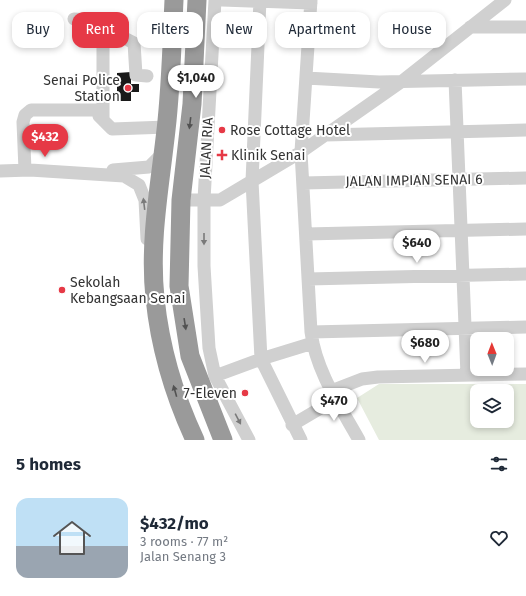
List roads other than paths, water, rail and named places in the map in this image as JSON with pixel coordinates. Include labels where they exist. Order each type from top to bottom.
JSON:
[{"type":"highway","points":[[174,0],[167,127],[154,229],[155,298],[165,355],[180,407],[195,440]]},
{"type":"highway","points":[[197,0],[192,104],[181,200],[179,286],[190,356],[223,440]]},
{"type":"street","name":"JALAN RIA","points":[[215,0],[204,200],[204,266],[208,340],[215,376],[249,440]]},
{"type":"street","points":[[222,0],[311,1],[301,152],[312,337],[333,395],[359,440]]},
{"type":"street","points":[[181,200],[220,200],[301,152],[401,82],[505,0]]},
{"type":"street","points":[[260,1],[252,181],[261,359],[292,425],[301,440]]},
{"type":"street","points":[[470,27],[526,27]]},
{"type":"street","points":[[129,40],[134,43],[136,75],[147,76]]},
{"type":"street","points":[[103,48],[103,121]]},
{"type":"street","points":[[306,78],[379,82],[526,79]]},
{"type":"street","points":[[455,80],[467,376]]},
{"type":"street","points":[[25,170],[23,122],[25,116],[31,110],[98,110],[99,116],[112,129],[167,127]]},
{"type":"street","points":[[325,135],[526,130]]},
{"type":"street","points":[[89,172],[149,167],[164,152]]},
{"type":"street","points":[[0,171],[25,170],[89,172],[124,176],[140,185],[145,200],[149,273],[155,298]]},
{"type":"street","name":"JALAN IMPIAN SENAI 6","points":[[302,183],[526,178]]},
{"type":"street","points":[[306,234],[526,229]]},
{"type":"street","points":[[308,279],[526,274]]},
{"type":"street","points":[[215,376],[261,359],[312,337],[526,326]]},
{"type":"street","points":[[292,425],[333,395],[362,379],[378,377],[526,374]]},
{"type":"place","name":"Senai Police Station","points":[[128,88]]},
{"type":"place","name":"Rose Cottage Hotel","points":[[222,130]]},
{"type":"place","name":"Klinik Senai","points":[[222,155]]},
{"type":"place","name":"Sekolah Kebangsaan Senai","points":[[62,290]]},
{"type":"place","name":"7-Eleven","points":[[245,393]]}]
